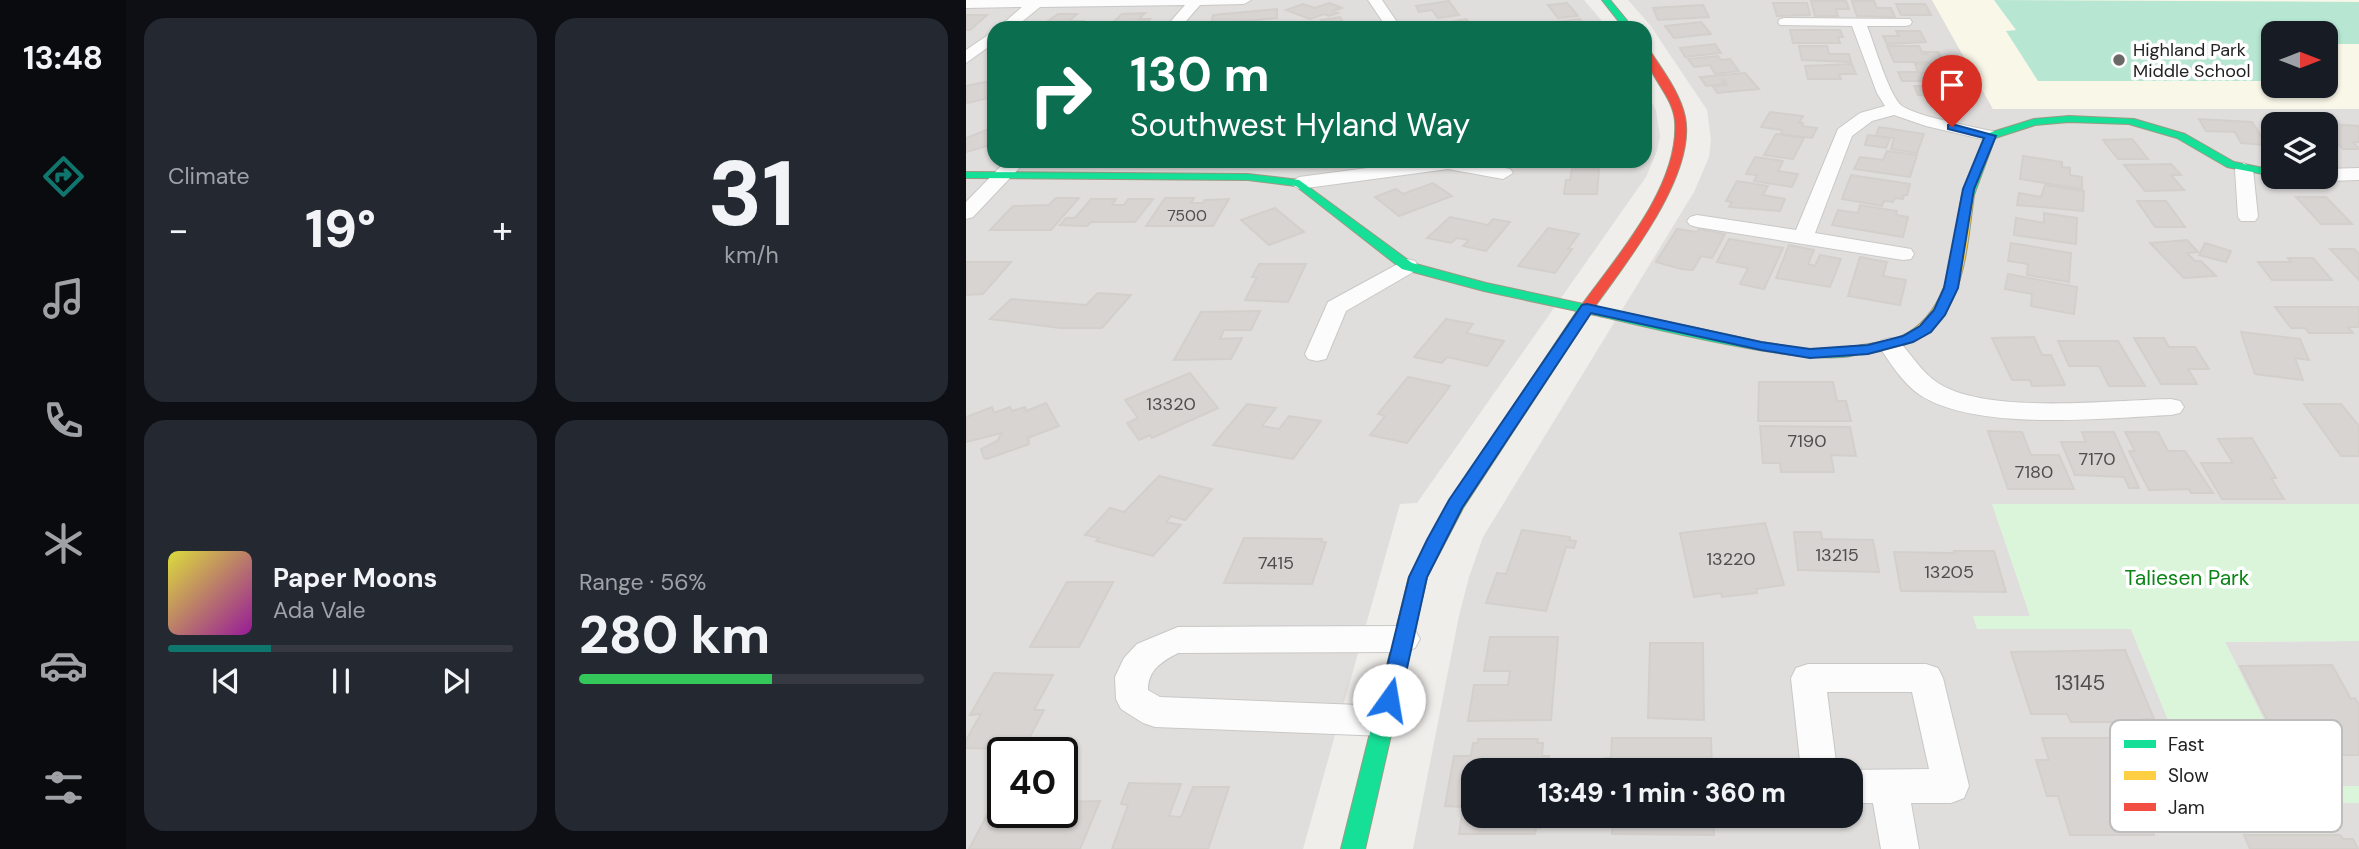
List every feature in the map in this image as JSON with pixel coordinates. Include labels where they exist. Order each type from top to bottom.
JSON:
[{"type":"street","points":[[966,4],[1244,0]]},
{"type":"street","points":[[1374,0],[1389,21]]},
{"type":"street","points":[[1606,0],[1623,21]]},
{"type":"street","points":[[1178,21],[1195,2]]},
{"type":"street","points":[[1014,21],[1035,4]]},
{"type":"street","points":[[1786,22],[1905,22]]},
{"type":"street","points":[[1858,22],[1885,93],[1895,109]]},
{"type":"street","points":[[966,58],[987,42]]},
{"type":"street","points":[[1353,849],[1418,577],[1455,505],[1666,189],[1681,157],[1683,138],[1679,108],[1652,63]]},
{"type":"street","points":[[1803,237],[1844,133],[1866,117],[1895,109],[1932,122],[1990,136],[2034,122],[2069,119],[2130,121],[2181,136],[2220,160],[2244,169],[2261,171]]},
{"type":"street","points":[[1299,183],[1407,266],[1483,287],[1761,346],[1810,354],[1839,353],[1890,345],[1926,329],[1940,312],[1951,288],[1969,189],[1990,136]]},
{"type":"street","points":[[966,213],[1010,168]]},
{"type":"street","points":[[966,175],[1010,168],[1248,177],[1299,183],[1411,168]]},
{"type":"street","points":[[1476,168],[1503,173]]},
{"type":"street","points":[[2244,169],[2248,216]]},
{"type":"street","points":[[2338,175],[2359,174]]},
{"type":"street","points":[[1698,221],[1903,254]]},
{"type":"street","points":[[1317,354],[1336,307],[1407,266]]},
{"type":"street","points":[[1890,345],[1929,389],[1954,400],[1994,410],[2171,407]]},
{"type":"street","points":[[1385,721],[1155,712],[1133,699],[1129,685],[1137,663],[1157,645],[1178,639],[1404,639]]},
{"type":"street","points":[[1818,758],[1808,678],[1926,678],[1951,786],[1863,786]]},
{"type":"street","points":[[1889,786],[1900,849]]},
{"type":"shaded area","points":[[966,0],[1584,0],[1602,21],[987,21],[987,168],[1650,168],[1417,503],[1400,504],[1303,849],[966,849]]},
{"type":"shaded area","points":[[1628,0],[1932,0],[1993,109],[2359,109],[2359,504],[1993,504],[2030,616],[1974,616],[1978,629],[2131,629],[2168,720],[2110,720],[2110,832],[2342,832],[2342,803],[2359,803],[2359,849],[1413,849],[1459,616],[1483,537],[1694,192],[1709,157],[1711,140],[1707,110],[1652,28],[1652,21],[1646,21]]},
{"type":"shaded area","name":"Highland Park Middle School","points":[[1932,0],[2359,0],[2359,109],[1993,109]]},
{"type":"shaded area","points":[[1652,103],[1656,110],[1660,136],[1652,163]]},
{"type":"shaded area","points":[[2359,641],[2359,786],[2342,786],[2342,720],[2264,720],[2225,642]]},
{"type":"green space","points":[[1994,0],[2359,2],[2359,44],[2338,44],[2338,21],[2261,21],[2261,81],[2038,81],[2006,31],[2016,30]]},
{"type":"green space","name":"Taliesen Park","points":[[1992,504],[2359,504],[2359,641],[2225,642],[2264,720],[2168,720],[2131,629],[1977,629],[1973,616],[2030,616]]},
{"type":"green space","name":"Taliesen Park","points":[[2342,786],[2359,786],[2359,803],[2342,803]]},
{"type":"building","points":[[1449,1],[1459,15],[1438,18],[1432,10],[1419,12],[1416,6]]},
{"type":"building","points":[[1811,1],[1846,1],[1849,9],[1836,9],[1838,16],[1815,16]]},
{"type":"building","points":[[1852,1],[1874,1],[1877,8],[1891,8],[1895,17],[1857,16]]},
{"type":"building","points":[[1329,3],[1342,8],[1333,11],[1338,13],[1310,19],[1286,10],[1303,4],[1315,8]]},
{"type":"building","points":[[1567,3],[1578,16],[1558,18],[1548,5]]},
{"type":"building","points":[[1773,3],[1807,3],[1810,15],[1777,16]]},
{"type":"building","points":[[1896,4],[1925,4],[1931,15],[1901,15]]},
{"type":"building","points":[[1703,5],[1709,17],[1658,20],[1653,8]]},
{"type":"building","points":[[1277,9],[1277,18],[1212,21],[1213,15]]},
{"type":"building","points":[[1145,13],[1139,19],[1150,19],[1114,21],[1122,14]]},
{"type":"building","points":[[1058,14],[1077,14],[1069,21],[1048,21]]},
{"type":"building","points":[[966,15],[987,15],[970,30],[966,30]]},
{"type":"building","points":[[1340,17],[1342,21],[1322,21]]},
{"type":"building","points":[[1701,22],[1711,34],[1674,38],[1665,26]]},
{"type":"building","points":[[1790,30],[1840,30],[1843,37],[1838,37],[1840,43],[1793,43]]},
{"type":"building","points":[[1896,31],[1920,31],[1926,42],[1887,44],[1883,36],[1899,36]]},
{"type":"building","points":[[1715,44],[1721,53],[1685,57],[1680,48]]},
{"type":"building","points":[[1799,46],[1827,46],[1829,54],[1849,54],[1851,62],[1802,60]]},
{"type":"building","points":[[1887,46],[1919,46],[1923,54],[1938,52],[1944,62],[1894,62]]},
{"type":"building","points":[[1718,56],[1721,60],[1730,59],[1739,71],[1715,74],[1710,65],[1694,67],[1688,59]]},
{"type":"building","points":[[1852,64],[1856,74],[1839,74],[1841,79],[1808,79],[1805,66]]},
{"type":"building","points":[[1915,64],[1945,64],[1954,80],[1928,80],[1925,73],[1921,73],[1924,81],[1902,81],[1898,72],[1918,72]]},
{"type":"building","points":[[1745,73],[1759,89],[1717,93],[1713,86],[1727,85],[1724,80],[1724,84],[1706,86],[1700,77]]},
{"type":"building","points":[[987,82],[987,98],[968,103],[966,86]]},
{"type":"building","points":[[1914,86],[1950,86],[1954,95],[1918,95]]},
{"type":"building","points":[[1770,112],[1803,116],[1799,123],[1803,123],[1802,126],[1817,128],[1812,138],[1781,134],[1782,130],[1761,127]]},
{"type":"building","points":[[2199,119],[2252,122],[2261,136],[2261,145],[2241,143],[2235,132],[2206,131]]},
{"type":"building","points":[[2338,125],[2359,126],[2359,142],[2353,142],[2359,149],[2343,149],[2338,144]]},
{"type":"building","points":[[1879,127],[1924,134],[1917,153],[1891,149],[1894,138],[1876,136]]},
{"type":"building","points":[[987,130],[987,146],[966,152],[966,138]]},
{"type":"building","points":[[1776,134],[1804,138],[1793,159],[1764,155]]},
{"type":"building","points":[[1868,135],[1890,138],[1886,148],[1865,145]]},
{"type":"building","points":[[2132,139],[2148,159],[2118,159],[2103,140]]},
{"type":"building","points":[[1887,151],[1917,155],[1910,177],[1854,169],[1860,157],[1883,160]]},
{"type":"building","points":[[2023,156],[2062,162],[2062,167],[2070,168],[2070,175],[2082,177],[2082,189],[2020,179]]},
{"type":"building","points":[[1755,157],[1783,161],[1778,171],[1798,174],[1792,187],[1754,181],[1757,175],[1746,174]]},
{"type":"building","points":[[2171,164],[2181,175],[2171,175],[2184,190],[2145,191],[2124,165]]},
{"type":"building","points":[[1572,169],[1599,169],[1597,194],[1564,194],[1566,180],[1570,180]]},
{"type":"building","points":[[1851,175],[1910,184],[1903,199],[1884,201],[1882,206],[1842,199]]},
{"type":"building","points":[[1737,181],[1768,186],[1763,195],[1785,199],[1780,211],[1729,207],[1732,202],[1726,201]]},
{"type":"building","points":[[1433,183],[1452,196],[1399,216],[1375,197],[1396,189],[1403,194]]},
{"type":"building","points":[[2045,185],[2084,191],[2083,211],[2017,205],[2019,193],[2041,197]]},
{"type":"building","points":[[2296,197],[2326,197],[2352,224],[2321,224]]},
{"type":"building","points":[[1056,198],[1079,198],[1051,230],[990,230],[1013,206],[1049,205]]},
{"type":"building","points":[[1165,198],[1194,198],[1191,203],[1229,199],[1213,226],[1146,226]]},
{"type":"building","points":[[1091,199],[1116,199],[1112,205],[1124,205],[1128,199],[1153,199],[1135,222],[1060,225],[1066,218],[1075,218]]},
{"type":"building","points":[[2137,201],[2166,201],[2185,227],[2155,227]]},
{"type":"building","points":[[1860,205],[1897,211],[1896,215],[1908,217],[1903,237],[1832,225],[1838,210],[1858,213]]},
{"type":"building","points":[[1275,208],[1304,232],[1269,245],[1241,220]]},
{"type":"building","points":[[2044,213],[2077,218],[2076,244],[2014,235],[2016,218],[2044,223]]},
{"type":"building","points":[[1450,217],[1488,225],[1493,219],[1510,222],[1486,251],[1463,246],[1469,240],[1457,238],[1451,243],[1427,238]]},
{"type":"building","points":[[1548,228],[1579,234],[1555,273],[1518,266]]},
{"type":"building","points":[[1677,229],[1697,232],[1699,229],[1725,234],[1712,258],[1701,256],[1693,270],[1681,269],[1656,262]]},
{"type":"building","points":[[1729,239],[1783,248],[1764,289],[1740,284],[1748,268],[1717,262]]},
{"type":"building","points":[[2187,240],[2198,252],[2187,253],[2195,261],[2201,261],[2216,276],[2184,278],[2150,243]]},
{"type":"building","points":[[2011,243],[2071,253],[2069,282],[2027,275],[2028,264],[2008,261]]},
{"type":"building","points":[[2205,243],[2231,251],[2226,262],[2199,255]]},
{"type":"building","points":[[1789,245],[1814,250],[1808,264],[1815,266],[1820,255],[1841,259],[1830,287],[1776,278]]},
{"type":"building","points":[[2330,249],[2354,249],[2359,254],[2359,280]]},
{"type":"building","points":[[1860,257],[1887,262],[1883,276],[1906,280],[1900,305],[1848,296]]},
{"type":"building","points":[[2288,258],[2313,258],[2332,280],[2272,280],[2258,262],[2291,262]]},
{"type":"building","points":[[966,262],[1011,262],[983,294],[966,295]]},
{"type":"building","points":[[1259,264],[1306,264],[1288,302],[1245,300],[1257,277],[1252,277]]},
{"type":"building","points":[[2008,274],[2077,287],[2074,314],[2031,306],[2032,294],[2005,289]]},
{"type":"building","points":[[1098,293],[1131,295],[1102,328],[1060,328],[990,319],[1011,299],[1086,305]]},
{"type":"building","points":[[2275,307],[2359,307],[2359,327],[2348,327],[2353,333],[2309,333],[2305,328],[2291,328]]},
{"type":"building","points":[[1260,311],[1251,330],[1224,330],[1220,339],[1242,338],[1231,359],[1174,360],[1201,312]]},
{"type":"building","points":[[1446,319],[1473,324],[1466,333],[1504,341],[1487,366],[1447,357],[1442,363],[1414,357]]},
{"type":"building","points":[[2241,332],[2300,339],[2309,360],[2295,358],[2303,380],[2255,374]]},
{"type":"building","points":[[2034,337],[2042,355],[2051,355],[2065,385],[2032,386],[2030,380],[2012,380],[1992,338]]},
{"type":"building","points":[[2134,338],[2164,338],[2169,347],[2195,347],[2209,369],[2188,369],[2197,384],[2161,384]]},
{"type":"building","points":[[2058,341],[2118,341],[2145,386],[2109,386],[2099,366],[2069,366]]},
{"type":"building","points":[[1190,373],[1218,408],[1152,438],[1150,435],[1139,440],[1127,423],[1138,418],[1125,400]]},
{"type":"building","points":[[1408,377],[1450,386],[1407,443],[1370,435],[1385,416],[1378,414]]},
{"type":"building","points":[[1759,382],[1833,382],[1837,401],[1846,401],[1851,421],[1758,421]]},
{"type":"building","points":[[1046,403],[1059,426],[1028,438],[1029,444],[987,459],[981,449],[997,441],[1002,433],[966,442],[966,417],[992,407],[994,413],[1010,407],[1012,411],[1025,407],[1026,411]]},
{"type":"building","points":[[1247,404],[1276,408],[1262,426],[1279,429],[1289,416],[1321,421],[1293,459],[1213,445]]},
{"type":"building","points":[[2304,404],[2341,404],[2359,426],[2359,456],[2341,456]]},
{"type":"building","points":[[1760,426],[1850,427],[1856,456],[1831,455],[1834,472],[1781,472],[1780,463],[1763,463]]},
{"type":"building","points":[[1988,431],[2022,432],[2031,455],[2059,455],[2074,489],[2008,489]]},
{"type":"building","points":[[2082,432],[2114,432],[2139,488],[2129,488],[2124,477],[2075,475],[2061,442],[2086,442]]},
{"type":"building","points":[[2125,432],[2158,432],[2168,451],[2185,451],[2213,493],[2191,493],[2189,489],[2149,490],[2129,451],[2135,451]]},
{"type":"building","points":[[2252,438],[2276,478],[2271,478],[2284,499],[2222,499],[2201,463],[2233,463],[2218,439]]},
{"type":"building","points":[[1159,476],[1212,489],[1185,520],[1171,516],[1166,522],[1181,525],[1153,556],[1096,541],[1099,538],[1085,535],[1110,508],[1124,512]]},
{"type":"building","points":[[1765,523],[1784,585],[1756,589],[1757,593],[1722,597],[1721,593],[1694,597],[1680,533]]},
{"type":"building","points":[[1522,530],[1570,537],[1569,540],[1576,541],[1574,548],[1566,547],[1546,611],[1486,603],[1497,573],[1506,574]]},
{"type":"building","points":[[1794,532],[1821,532],[1822,539],[1873,540],[1879,572],[1798,570]]},
{"type":"building","points":[[1244,538],[1322,539],[1321,542],[1326,542],[1312,584],[1224,583]]},
{"type":"building","points":[[1954,551],[1994,551],[2006,592],[1901,591],[1894,552],[1955,553]]},
{"type":"building","points":[[1067,582],[1113,582],[1079,647],[1030,647]]},
{"type":"building","points":[[1490,637],[1558,637],[1551,720],[1468,721],[1474,685],[1508,685],[1510,671],[1484,671]]},
{"type":"building","points":[[1650,643],[1703,643],[1704,720],[1648,718]]},
{"type":"building","points":[[2125,650],[2154,719],[2071,722],[2067,714],[2031,714],[2011,652]]},
{"type":"building","points":[[2332,665],[2351,699],[2355,698],[2359,705],[2359,755],[2342,755],[2342,720],[2267,720],[2240,666]]},
{"type":"building","points":[[994,673],[1053,675],[1034,710],[1044,710],[1030,737],[987,737],[987,749],[966,748],[966,740],[981,714],[970,715]]},
{"type":"building","points":[[1612,738],[1711,738],[1712,758],[1611,758]]},
{"type":"building","points":[[2042,738],[2110,738],[2110,832],[2153,832],[2154,835],[2070,835],[2058,796],[2047,796],[2036,760],[2049,760]]},
{"type":"building","points":[[1478,739],[1538,739],[1537,743],[1543,743],[1542,756],[1549,758],[1461,758],[1461,807],[1445,806],[1454,756],[1471,756],[1473,743],[1478,743]]},
{"type":"building","points":[[1129,783],[1181,784],[1169,816],[1181,817],[1193,787],[1229,787],[1208,849],[1112,849],[1128,805],[1121,804]]},
{"type":"building","points":[[1100,801],[1080,849],[969,849],[987,815],[987,828],[1078,828],[1078,802]]},
{"type":"building","points":[[1461,820],[1461,828],[1536,828],[1535,834],[1459,834]]},
{"type":"building","points":[[1612,828],[1714,828],[1714,835],[1612,834]]},
{"type":"building","points":[[2244,835],[2340,835],[2343,839],[2353,839],[2358,849],[2250,849]]},
{"type":"traffic: fast","points":[[1606,0],[1623,21]]},
{"type":"traffic: fast","points":[[1968,195],[1990,136],[2034,122],[2069,119],[2130,121],[2181,136],[2231,165],[2261,171]]},
{"type":"traffic: fast","points":[[966,175],[1248,177],[1299,183],[1407,266],[1484,287],[1761,346],[1810,354],[1858,350]]},
{"type":"traffic: fast","points":[[1353,849],[1418,577],[1456,505],[1583,313]]},
{"type":"traffic: slow","points":[[1858,350],[1907,339],[1924,328],[1938,314],[1954,277],[1968,195]]},
{"type":"traffic: jam","points":[[1583,313],[1648,219],[1675,165],[1681,140],[1680,118],[1674,100],[1652,62]]},
{"type":"place","name":"Highland Park Middle School","points":[[2119,60]]},
{"type":"route","points":[[1389,700],[1418,577],[1436,540],[1455,505],[1587,308],[1810,354],[1868,349],[1908,339],[1926,329],[1940,312],[1951,288],[1969,189],[1990,136],[1952,127]]}]
